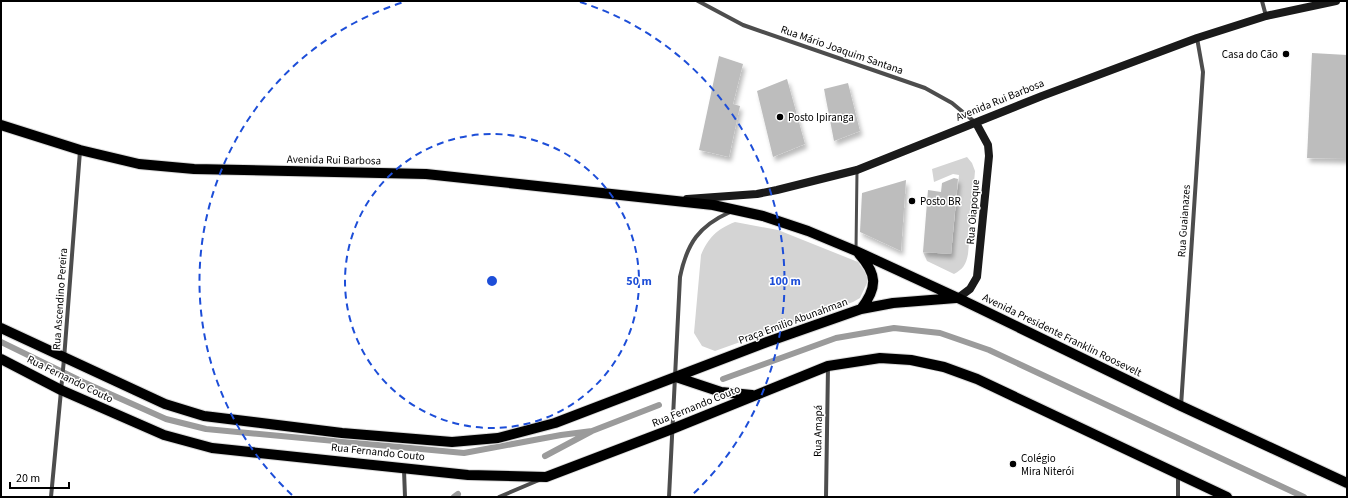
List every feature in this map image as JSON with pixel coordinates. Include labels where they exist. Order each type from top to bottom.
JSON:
[{"type":"main road","name":"Avenida Rui Barbosa","points":[[670,200],[757,194],[814,182],[857,170],[1042,96],[1197,38],[1266,16],[1336,1]]},
{"type":"main road","name":"Rua Oiapoque","points":[[958,298],[970,289],[977,277],[989,156],[988,145],[976,123]]},
{"type":"main road","name":"Avenida Rui Barbosa","points":[[1,125],[80,150],[139,164],[194,168],[426,174],[670,200],[736,209],[763,216]]},
{"type":"main road","name":"Avenida Presidente Franklin Roosevelt","points":[[763,216],[808,231],[856,251],[958,298],[1181,406],[1347,483]]},
{"type":"main road","points":[[856,251],[868,264],[874,278],[870,297],[861,309]]},
{"type":"main road","name":"Praça Emilio Abunahman","points":[[676,377],[767,342],[861,309],[921,300],[958,298]]},
{"type":"main road","name":"Rua Fernando Couto","points":[[1,328],[64,363],[166,404],[204,416],[342,433],[452,442],[498,438],[555,423],[676,377]]},
{"type":"main road","points":[[676,377],[721,392],[755,396],[828,366],[880,358],[911,360],[944,367],[977,379],[1227,497]]},
{"type":"main road","name":"Rua Fernando Couto","points":[[1,359],[62,385],[164,435],[212,448],[404,467],[468,475],[546,477],[755,396]]},
{"type":"street","name":"Rua Mário Joaquim Santana","points":[[698,1],[750,27],[925,88],[952,103],[976,123]]},
{"type":"street","points":[[710,6],[714,1]]},
{"type":"street","points":[[1262,1],[1266,16]]},
{"type":"street","name":"Rua Guaianazes","points":[[1181,406],[1203,72],[1197,38]]},
{"type":"street","name":"Rua Ascendino Pereira","points":[[51,497],[64,363],[80,150]]},
{"type":"street","points":[[670,497],[680,277],[684,256],[694,239],[711,221],[736,209]]},
{"type":"street","name":"Rua Amapá","points":[[826,497],[828,366]]},
{"type":"street","points":[[404,467],[405,497]]},
{"type":"street","points":[[1178,474],[1178,497]]},
{"type":"street","points":[[499,497],[546,477]]},
{"type":"lane","points":[[856,251],[857,170]]},
{"type":"shaded area","points":[[967,157],[972,163],[975,171],[968,254],[964,266],[954,274],[927,261],[923,252],[951,254],[959,175],[953,174],[934,182],[932,169]]},
{"type":"shaded area","points":[[735,222],[778,230],[858,262],[867,275],[867,283],[860,298],[853,302],[715,351],[702,346],[694,333],[701,255],[710,239],[718,231]]},
{"type":"building","points":[[1312,53],[1347,55],[1347,159],[1307,158]]},
{"type":"building","points":[[719,56],[743,64],[733,104],[740,106],[729,157],[699,150]]},
{"type":"building","name":"Posto Ipiranga","points":[[787,79],[805,144],[773,157],[757,91]]},
{"type":"building","points":[[848,83],[860,131],[834,141],[824,89]]},
{"type":"building","points":[[954,178],[958,179],[951,254],[923,252],[928,190],[941,192],[942,183]]},
{"type":"building","points":[[906,180],[901,251],[860,232],[862,193]]},
{"type":"waterway","points":[[723,379],[836,338],[894,328],[940,333],[989,350],[1304,497]]},
{"type":"waterway","points":[[1,342],[83,382],[166,419],[206,429],[464,453],[561,435],[592,431]]},
{"type":"waterway","points":[[545,456],[592,431],[659,405]]},
{"type":"waterway","points":[[454,497],[458,494]]},
{"type":"place","name":"Casa do Cão","points":[[1286,54]]},
{"type":"place","name":"Posto Ipiranga","points":[[780,117]]},
{"type":"place","name":"Posto BR","points":[[912,201]]},
{"type":"place","name":"Colégio Mira Niterói","points":[[1013,464]]}]
